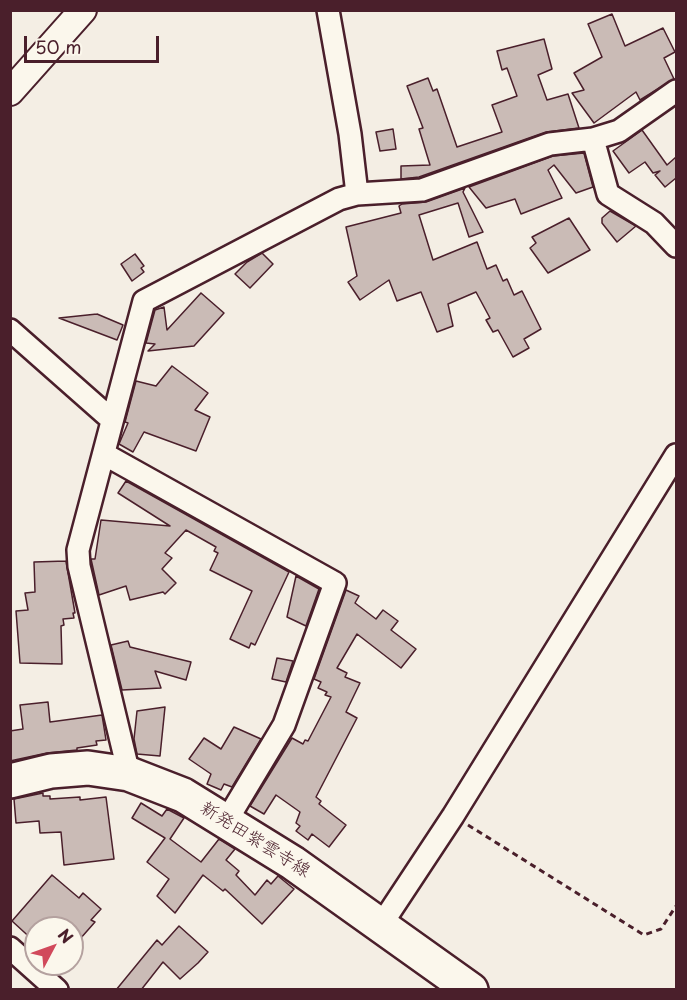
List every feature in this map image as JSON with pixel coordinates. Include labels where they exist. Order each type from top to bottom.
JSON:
[{"type":"main road","name":"新発田紫雲寺線","points":[[10,781],[51,771],[88,768],[129,774],[183,795],[227,820],[293,863],[471,990]]},
{"type":"street","points":[[10,92],[83,10]]},
{"type":"street","points":[[328,10],[350,134],[357,194]]},
{"type":"street","points":[[129,774],[79,566],[78,550],[144,301],[315,209],[357,194],[422,190],[550,144],[593,139],[619,131],[676,91]]},
{"type":"street","points":[[593,139],[608,194],[654,223],[676,246]]},
{"type":"street","points":[[10,330],[112,420]]},
{"type":"street","points":[[104,453],[335,583],[285,725],[227,820]]},
{"type":"street","points":[[381,925],[453,816],[676,455]]},
{"type":"street","points":[[10,948],[57,990]]},
{"type":"path","points":[[453,816],[644,934],[661,929],[676,906]]},
{"type":"building","points":[[612,14],[625,46],[663,28],[675,52],[664,58],[674,79],[640,100],[636,92],[594,123],[572,93],[584,90],[574,73],[602,57],[588,24]]},
{"type":"building","points":[[544,39],[552,69],[538,75],[547,100],[568,94],[579,128],[546,132],[419,177],[401,179],[401,166],[430,165],[419,129],[423,128],[407,86],[428,78],[433,91],[437,89],[457,147],[502,132],[492,105],[517,96],[507,68],[502,70],[497,51]]},
{"type":"building","points":[[393,129],[396,149],[380,151],[376,132]]},
{"type":"building","points":[[642,130],[667,165],[676,157],[676,178],[665,187],[655,175],[660,171],[653,173],[645,162],[629,173],[613,151]]},
{"type":"building","points":[[584,153],[593,187],[576,193],[554,165],[548,170],[562,198],[521,214],[515,199],[486,208],[469,187],[553,156]]},
{"type":"building","points":[[465,188],[463,192],[483,232],[469,237],[458,203],[419,215],[433,260],[477,242],[487,269],[496,265],[503,281],[507,279],[514,295],[522,291],[541,329],[524,339],[529,348],[513,357],[498,330],[493,332],[486,320],[490,318],[476,292],[448,304],[453,326],[437,332],[421,292],[397,301],[389,280],[360,300],[348,282],[357,276],[346,227],[401,213],[399,206],[402,204],[426,202]]},
{"type":"building","points":[[610,211],[636,226],[617,242],[602,223],[602,218]]},
{"type":"building","points":[[569,218],[590,250],[548,273],[530,248],[536,243],[532,237]]},
{"type":"building","points":[[262,253],[273,264],[250,288],[235,274],[247,262]]},
{"type":"building","points":[[135,254],[144,266],[141,268],[144,272],[132,281],[121,264]]},
{"type":"building","points":[[201,293],[224,313],[194,346],[148,351],[155,344],[146,343],[155,310],[164,307],[167,330]]},
{"type":"building","points":[[97,314],[123,325],[117,340],[59,318]]},
{"type":"building","points":[[172,366],[208,393],[195,410],[210,417],[196,451],[144,432],[133,452],[119,444],[128,423],[125,422],[136,381],[156,386]]},
{"type":"building","points":[[126,481],[289,572],[255,645],[251,643],[249,648],[230,639],[252,591],[210,570],[218,553],[214,551],[216,547],[186,530],[165,553],[172,558],[162,569],[176,583],[165,594],[163,592],[130,600],[126,586],[99,595],[91,559],[95,559],[101,520],[170,526],[118,493]]},
{"type":"building","points":[[66,561],[75,613],[73,613],[74,618],[63,619],[64,625],[61,626],[62,664],[20,663],[16,611],[28,610],[25,593],[35,592],[34,562]]},
{"type":"building","points":[[296,576],[319,589],[306,626],[287,617]]},
{"type":"building","points":[[346,590],[359,596],[355,603],[376,619],[383,610],[398,621],[391,630],[416,649],[401,668],[357,634],[337,668],[347,673],[345,677],[360,683],[346,712],[357,718],[316,797],[321,801],[319,804],[346,825],[329,847],[312,834],[308,840],[296,831],[300,826],[296,823],[300,812],[276,795],[264,814],[250,806],[292,738],[303,744],[305,740],[308,741],[331,697],[325,695],[327,692],[318,688],[321,682],[314,679]]},
{"type":"building","points":[[128,641],[130,647],[191,662],[186,680],[155,671],[161,688],[122,690],[111,645]]},
{"type":"building","points":[[277,658],[293,661],[286,682],[272,679]]},
{"type":"building","points":[[48,702],[50,722],[102,715],[106,740],[96,741],[97,745],[77,748],[77,750],[47,753],[10,761],[10,731],[23,729],[20,705]]},
{"type":"building","points":[[165,707],[160,756],[137,754],[134,739],[137,711]]},
{"type":"building","points":[[234,727],[261,739],[232,787],[224,784],[221,790],[207,784],[211,774],[189,759],[204,738],[221,749]]},
{"type":"building","points":[[43,793],[43,796],[50,796],[50,799],[80,797],[80,800],[106,797],[114,859],[64,865],[61,832],[40,833],[39,821],[16,823],[14,799]]},
{"type":"building","points":[[141,803],[162,816],[167,809],[184,818],[170,839],[201,862],[219,839],[235,849],[226,860],[239,871],[236,875],[255,895],[267,880],[271,884],[278,876],[294,889],[262,924],[225,889],[223,891],[203,875],[175,913],[157,896],[169,879],[147,862],[165,838],[132,818]]},
{"type":"building","points":[[52,875],[79,898],[83,893],[101,909],[91,920],[95,922],[84,934],[84,916],[24,916],[24,932],[12,921]]},
{"type":"building","points":[[179,926],[208,952],[198,963],[180,979],[163,962],[141,990],[116,990],[157,940],[162,945]]}]
